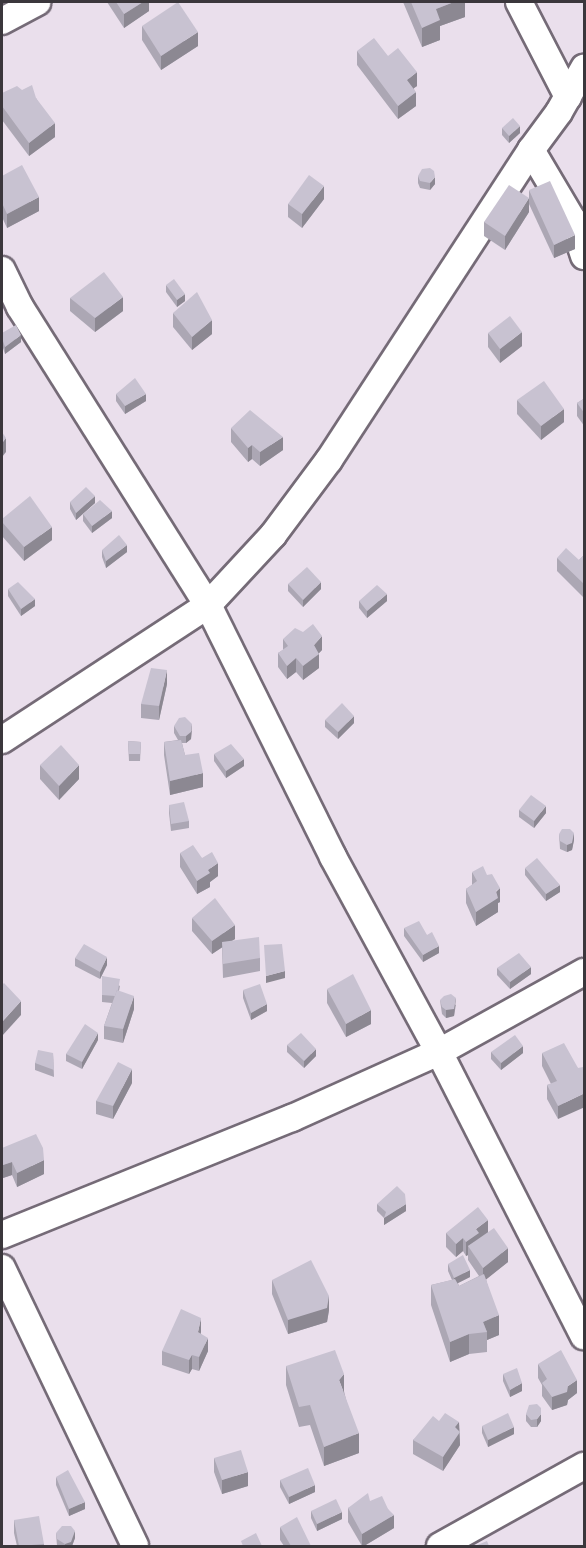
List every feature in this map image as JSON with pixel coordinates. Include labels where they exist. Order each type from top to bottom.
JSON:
[{"type":"street","points":[[2,21],[37,2]]},
{"type":"street","points":[[519,2],[568,97]]},
{"type":"street","points":[[2,740],[208,605],[273,534],[329,460],[585,68]]},
{"type":"street","points":[[531,150],[572,219],[585,256]]},
{"type":"street","points":[[2,270],[20,308],[208,605],[333,857],[439,1052],[585,1336]]},
{"type":"street","points":[[2,1235],[292,1118],[439,1052],[585,972]]},
{"type":"street","points":[[2,1268],[135,1546]]},
{"type":"street","points":[[440,1546],[585,1466]]},
{"type":"building","points":[[116,2],[143,2],[124,14]]},
{"type":"building","points":[[178,2],[198,32],[161,56],[142,26]]},
{"type":"building","points":[[411,2],[454,2],[436,9],[440,20],[422,28]]},
{"type":"building","points":[[374,38],[388,56],[398,48],[417,72],[407,80],[416,92],[398,106],[357,51]]},
{"type":"building","points":[[32,85],[36,98],[55,123],[29,143],[2,106],[2,93],[17,86],[22,90]]},
{"type":"building","points":[[513,118],[520,126],[509,136],[502,128]]},
{"type":"building","points":[[22,165],[39,197],[7,214],[2,203],[2,176]]},
{"type":"building","points":[[430,168],[434,171],[435,177],[430,183],[420,181],[418,176],[422,169]]},
{"type":"building","points":[[309,175],[324,186],[302,214],[288,204]]},
{"type":"building","points":[[550,181],[575,235],[554,245],[529,190]]},
{"type":"building","points":[[509,185],[529,198],[505,236],[484,222]]},
{"type":"building","points":[[104,272],[123,297],[95,318],[70,298]]},
{"type":"building","points":[[174,279],[185,294],[177,300],[166,285]]},
{"type":"building","points":[[197,292],[212,320],[192,337],[173,313]]},
{"type":"building","points":[[510,316],[522,332],[500,349],[488,333]]},
{"type":"building","points":[[16,325],[21,335],[5,347],[2,333]]},
{"type":"building","points":[[135,378],[146,394],[125,406],[116,394]]},
{"type":"building","points":[[544,381],[564,409],[541,426],[517,400]]},
{"type":"building","points":[[585,398],[585,414],[577,403]]},
{"type":"building","points":[[250,410],[283,437],[260,452],[252,445],[248,448],[231,428]]},
{"type":"building","points":[[86,487],[95,496],[76,513],[70,502]]},
{"type":"building","points":[[30,496],[52,527],[24,547],[2,522],[2,519]]},
{"type":"building","points":[[100,500],[112,511],[92,526],[83,514]]},
{"type":"building","points":[[119,535],[127,545],[106,561],[102,550]]},
{"type":"building","points":[[566,548],[579,560],[585,554],[585,585],[557,558]]},
{"type":"building","points":[[307,567],[321,582],[303,600],[288,584]]},
{"type":"building","points":[[18,582],[35,599],[21,609],[8,589]]},
{"type":"building","points":[[377,585],[387,594],[367,611],[359,601]]},
{"type":"building","points":[[313,624],[322,636],[314,645],[319,654],[303,666],[296,658],[287,666],[278,653],[288,646],[283,639],[295,628],[303,632]]},
{"type":"building","points":[[151,668],[167,670],[159,706],[141,704]]},
{"type":"building","points":[[342,703],[354,716],[338,732],[325,720]]},
{"type":"building","points":[[185,717],[192,724],[191,732],[186,736],[180,736],[174,726],[179,718]]},
{"type":"building","points":[[181,740],[185,755],[199,753],[203,773],[170,781],[164,742]]},
{"type":"building","points":[[128,741],[141,742],[140,754],[129,754]]},
{"type":"building","points":[[231,744],[244,759],[226,771],[214,754]]},
{"type":"building","points":[[61,745],[79,765],[59,786],[40,765]]},
{"type":"building","points":[[531,795],[546,806],[534,821],[519,810]]},
{"type":"building","points":[[184,802],[189,821],[171,824],[169,805]]},
{"type":"building","points":[[562,829],[570,829],[574,833],[572,843],[567,845],[560,841],[559,834]]},
{"type":"building","points":[[193,845],[202,858],[212,852],[218,863],[208,870],[210,873],[197,881],[180,853]]},
{"type":"building","points":[[537,858],[560,885],[546,894],[525,868]]},
{"type":"building","points":[[483,866],[487,875],[492,874],[500,888],[496,891],[498,898],[476,912],[466,889],[477,881],[472,872]]},
{"type":"building","points":[[215,898],[235,925],[212,941],[192,918]]},
{"type":"building","points":[[419,921],[427,935],[432,932],[439,946],[423,955],[404,928]]},
{"type":"building","points":[[259,937],[260,958],[223,964],[222,942]]},
{"type":"building","points":[[84,944],[107,957],[100,972],[75,958]]},
{"type":"building","points":[[282,944],[285,971],[266,976],[264,945]]},
{"type":"building","points":[[519,953],[531,967],[510,982],[497,968]]},
{"type":"building","points":[[353,974],[371,1010],[346,1024],[327,989]]},
{"type":"building","points":[[102,976],[120,979],[115,996],[102,995]]},
{"type":"building","points":[[4,983],[21,1001],[2,1022],[2,985]]},
{"type":"building","points":[[260,984],[267,1004],[251,1013],[243,990]]},
{"type":"building","points":[[117,990],[134,996],[123,1029],[104,1026]]},
{"type":"building","points":[[451,994],[456,998],[454,1009],[446,1010],[442,1007],[440,1000]]},
{"type":"building","points":[[85,1024],[98,1033],[82,1062],[66,1054]]},
{"type":"building","points":[[301,1033],[316,1049],[304,1061],[287,1045]]},
{"type":"building","points":[[515,1035],[523,1046],[501,1063],[491,1052]]},
{"type":"building","points":[[564,1043],[578,1068],[583,1067],[585,1070],[585,1093],[558,1106],[547,1085],[557,1081],[542,1053]]},
{"type":"building","points":[[38,1050],[53,1053],[54,1070],[35,1063]]},
{"type":"building","points":[[118,1062],[132,1069],[113,1106],[96,1101]]},
{"type":"building","points":[[36,1134],[43,1148],[44,1160],[17,1173],[12,1162],[3,1165],[2,1148]]},
{"type":"building","points":[[397,1186],[405,1194],[406,1204],[384,1218],[386,1212],[377,1204]]},
{"type":"building","points":[[478,1207],[488,1220],[476,1229],[479,1233],[466,1242],[463,1238],[456,1244],[446,1233]]},
{"type":"building","points":[[494,1228],[508,1248],[483,1268],[468,1246]]},
{"type":"building","points":[[463,1255],[470,1270],[454,1278],[448,1264]]},
{"type":"building","points":[[311,1260],[329,1296],[327,1308],[288,1320],[272,1280]]},
{"type":"building","points":[[484,1274],[499,1315],[483,1322],[487,1332],[469,1334],[450,1342],[431,1285],[455,1279],[459,1286]]},
{"type":"building","points":[[181,1309],[201,1318],[198,1332],[208,1338],[199,1357],[192,1355],[189,1360],[162,1351]]},
{"type":"building","points":[[335,1350],[344,1374],[339,1380],[359,1433],[324,1447],[310,1405],[299,1407],[286,1366]]},
{"type":"building","points":[[561,1350],[577,1380],[568,1386],[567,1392],[552,1397],[542,1383],[547,1379],[538,1364]]},
{"type":"building","points":[[517,1368],[522,1383],[510,1390],[503,1374]]},
{"type":"building","points":[[537,1404],[541,1408],[541,1414],[537,1419],[531,1420],[526,1414],[529,1405]]},
{"type":"building","points":[[445,1413],[459,1422],[455,1427],[460,1432],[443,1457],[413,1440],[433,1416],[439,1421]]},
{"type":"building","points":[[508,1413],[514,1427],[488,1440],[482,1426]]},
{"type":"building","points":[[241,1450],[248,1472],[222,1480],[214,1458]]},
{"type":"building","points":[[308,1468],[315,1485],[289,1497],[280,1480]]},
{"type":"building","points":[[68,1470],[85,1502],[69,1509],[56,1477]]},
{"type":"building","points":[[368,1493],[370,1501],[382,1496],[388,1509],[394,1515],[362,1534],[348,1508]]},
{"type":"building","points":[[336,1499],[342,1512],[317,1524],[311,1511]]},
{"type":"building","points":[[39,1516],[44,1544],[19,1546],[14,1520]]},
{"type":"building","points":[[297,1517],[311,1546],[291,1546],[280,1527]]},
{"type":"building","points":[[62,1526],[71,1526],[75,1531],[71,1542],[65,1544],[57,1539],[56,1533]]},
{"type":"building","points":[[256,1533],[262,1546],[243,1546],[241,1541]]},
{"type":"building","points":[[487,1541],[489,1546],[475,1546]]}]
